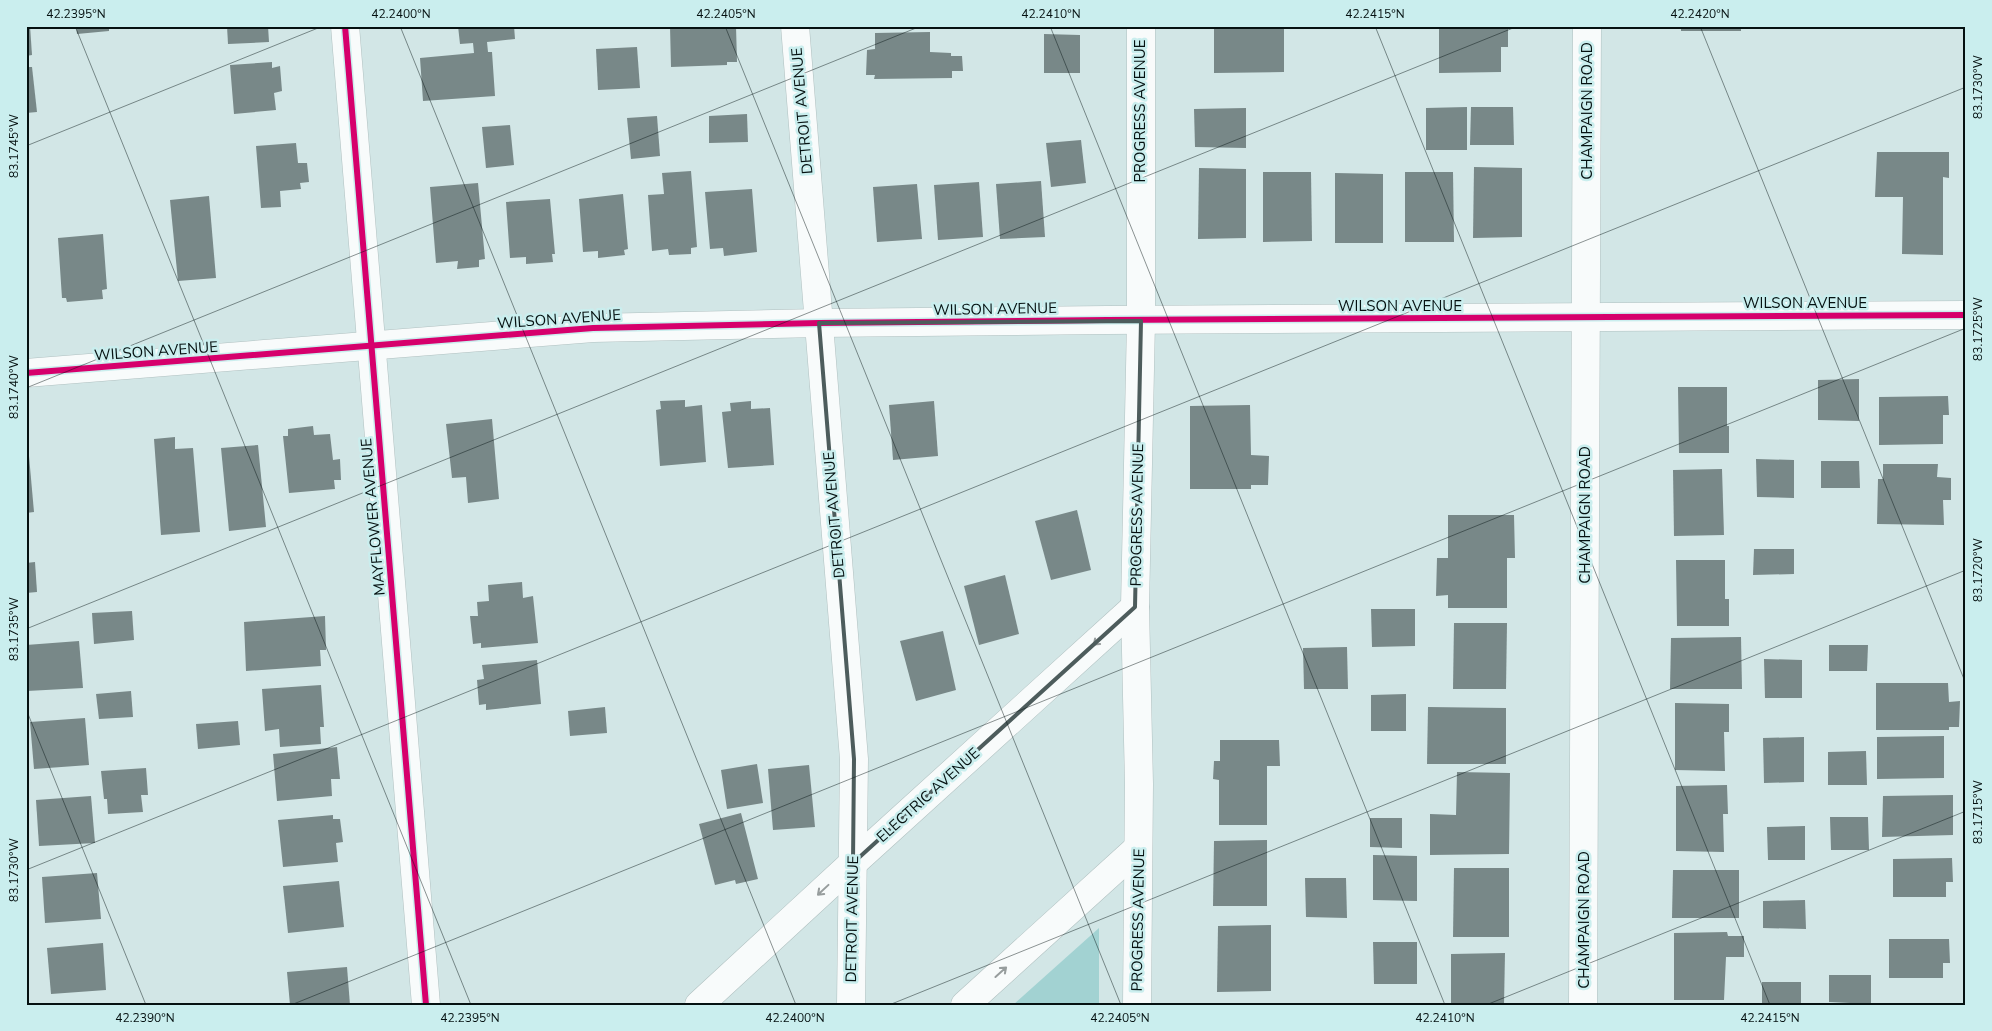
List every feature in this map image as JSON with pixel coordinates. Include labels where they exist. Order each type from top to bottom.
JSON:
[{"type":"street","name":"MAYFLOWER AVENUE","points":[[345,26],[426,1005]]},
{"type":"street","name":"DETROIT AVENUE","points":[[795,26],[854,759],[851,1005]]},
{"type":"street","name":"PROGRESS AVENUE","points":[[1137,1005],[1139,784],[1135,607],[1141,321],[1141,26]]},
{"type":"street","name":"CHAMPAIGN ROAD","points":[[1583,1005],[1587,26]]},
{"type":"street","name":"WILSON AVENUE","points":[[26,373],[593,328],[819,323],[1966,315]]},
{"type":"street","name":"ELECTRIC AVENUE","points":[[700,1005],[852,862],[1135,607]]},
{"type":"street","points":[[965,1005],[1138,848]]},
{"type":"highlighted area","points":[[1141,321],[1135,607],[853,863],[854,759],[819,323]]},
{"type":"shaded area","points":[[1099,928],[1099,1005],[1013,1005]]},
{"type":"building","points":[[26,26],[30,26],[32,55],[26,56]]},
{"type":"building","points":[[76,26],[109,26],[109,31],[77,34]]},
{"type":"building","points":[[227,26],[268,26],[269,42],[228,44]]},
{"type":"building","points":[[458,26],[514,26],[515,39],[487,42],[488,52],[492,52],[495,96],[423,101],[420,58],[474,53],[473,43],[460,44]]},
{"type":"building","points":[[670,26],[736,26],[737,62],[727,62],[727,65],[671,67]]},
{"type":"building","points":[[1214,26],[1284,26],[1284,72],[1214,73]]},
{"type":"building","points":[[1508,26],[1508,47],[1501,47],[1501,72],[1439,73],[1439,28]]},
{"type":"building","points":[[1681,26],[1741,26],[1741,31],[1681,31]]},
{"type":"building","points":[[930,32],[930,52],[951,53],[951,56],[962,56],[963,71],[952,71],[952,78],[874,79],[875,75],[866,75],[867,50],[875,49],[875,33]]},
{"type":"building","points":[[1044,34],[1080,35],[1080,73],[1044,73]]},
{"type":"building","points":[[637,47],[640,88],[598,90],[596,49]]},
{"type":"building","points":[[272,62],[272,68],[280,66],[282,91],[274,93],[276,110],[234,114],[230,65]]},
{"type":"building","points":[[26,67],[32,67],[37,112],[26,113]]},
{"type":"building","points":[[1467,107],[1467,150],[1426,150],[1426,108]]},
{"type":"building","points":[[1471,107],[1513,107],[1514,145],[1470,145]]},
{"type":"building","points":[[1246,108],[1246,148],[1195,147],[1194,109]]},
{"type":"building","points":[[747,114],[748,142],[709,143],[709,116]]},
{"type":"building","points":[[657,116],[660,156],[631,159],[627,118]]},
{"type":"building","points":[[510,125],[514,165],[486,168],[482,127]]},
{"type":"building","points":[[1081,140],[1086,183],[1051,187],[1046,143]]},
{"type":"building","points":[[296,143],[298,163],[307,163],[309,182],[300,183],[301,189],[280,191],[281,207],[261,208],[256,146]]},
{"type":"building","points":[[1877,152],[1949,152],[1949,178],[1943,177],[1943,255],[1902,254],[1903,197],[1875,197]]},
{"type":"building","points":[[1474,167],[1522,168],[1522,237],[1473,238]]},
{"type":"building","points":[[1199,168],[1246,169],[1246,238],[1198,239]]},
{"type":"building","points":[[691,171],[697,247],[691,248],[691,254],[669,255],[668,249],[652,251],[648,195],[664,194],[662,173]]},
{"type":"building","points":[[1263,172],[1311,172],[1312,241],[1263,242]]},
{"type":"building","points":[[1405,172],[1453,172],[1454,242],[1405,242]]},
{"type":"building","points":[[1335,173],[1383,174],[1383,243],[1335,243]]},
{"type":"building","points":[[1041,181],[1045,237],[1000,239],[996,184]]},
{"type":"building","points":[[979,182],[983,237],[938,240],[934,185]]},
{"type":"building","points":[[478,183],[485,259],[479,260],[479,267],[457,269],[458,261],[436,263],[430,187]]},
{"type":"building","points":[[917,184],[922,239],[877,242],[873,187]]},
{"type":"building","points":[[752,189],[757,252],[724,256],[723,248],[710,249],[705,192]]},
{"type":"building","points":[[623,194],[628,249],[624,250],[625,255],[598,258],[598,251],[583,252],[579,199]]},
{"type":"building","points":[[209,196],[216,278],[178,281],[170,200]]},
{"type":"building","points":[[550,199],[555,254],[552,254],[553,262],[526,264],[526,257],[510,258],[506,202]]},
{"type":"building","points":[[103,234],[107,289],[102,290],[103,299],[67,302],[66,298],[62,298],[58,238]]},
{"type":"building","points":[[1859,379],[1859,421],[1818,420],[1818,380]]},
{"type":"building","points":[[1678,387],[1727,387],[1729,453],[1679,453]]},
{"type":"building","points":[[1948,396],[1949,415],[1943,415],[1943,444],[1879,445],[1879,397]]},
{"type":"building","points":[[685,400],[685,407],[702,405],[706,462],[660,466],[656,410],[661,409],[660,401]]},
{"type":"building","points":[[751,401],[751,409],[770,408],[774,465],[728,468],[722,412],[731,411],[730,403]]},
{"type":"building","points":[[934,401],[938,456],[893,460],[889,405]]},
{"type":"building","points":[[1250,405],[1251,455],[1269,456],[1268,485],[1251,485],[1251,489],[1190,489],[1190,406]]},
{"type":"building","points":[[492,419],[499,499],[468,503],[466,477],[452,478],[446,424]]},
{"type":"building","points":[[313,426],[314,435],[330,434],[333,460],[340,459],[341,480],[334,480],[335,489],[289,493],[283,436],[288,436],[288,429]]},
{"type":"building","points":[[175,437],[175,449],[193,448],[200,532],[161,535],[154,439]]},
{"type":"building","points":[[258,445],[266,527],[229,531],[221,448]]},
{"type":"building","points":[[26,456],[29,456],[34,512],[26,513]]},
{"type":"building","points":[[1756,459],[1794,460],[1794,498],[1757,497]]},
{"type":"building","points":[[1821,461],[1859,461],[1860,488],[1821,488]]},
{"type":"building","points":[[1883,464],[1938,464],[1937,477],[1951,478],[1951,500],[1943,500],[1944,525],[1877,524],[1878,479],[1883,479]]},
{"type":"building","points":[[1722,469],[1724,535],[1674,536],[1673,470]]},
{"type":"building","points":[[1077,510],[1091,570],[1051,580],[1035,521]]},
{"type":"building","points":[[1448,515],[1514,515],[1515,558],[1507,558],[1507,608],[1448,608],[1448,595],[1436,596],[1437,558],[1448,558]]},
{"type":"building","points":[[1754,549],[1794,549],[1794,574],[1753,575]]},
{"type":"building","points":[[1676,560],[1725,560],[1725,599],[1729,599],[1729,626],[1677,626]]},
{"type":"building","points":[[35,562],[37,592],[26,593],[26,563]]},
{"type":"building","points":[[1005,575],[1019,634],[979,645],[964,586]]},
{"type":"building","points":[[522,582],[523,598],[533,596],[538,643],[481,648],[481,643],[473,644],[470,616],[478,616],[477,602],[489,601],[488,585]]},
{"type":"building","points":[[1371,609],[1415,609],[1415,646],[1372,647]]},
{"type":"building","points":[[132,611],[134,640],[94,644],[92,613]]},
{"type":"building","points":[[325,616],[326,650],[320,650],[321,666],[246,671],[244,622]]},
{"type":"building","points":[[1454,623],[1507,623],[1506,689],[1453,689]]},
{"type":"building","points":[[943,631],[956,690],[916,701],[900,641]]},
{"type":"building","points":[[1741,637],[1742,689],[1670,689],[1671,638]]},
{"type":"building","points":[[79,641],[83,688],[27,691],[26,645]]},
{"type":"building","points":[[1829,645],[1868,645],[1867,671],[1829,671]]},
{"type":"building","points":[[1347,647],[1348,689],[1304,689],[1303,648]]},
{"type":"building","points":[[1764,659],[1802,660],[1802,698],[1765,698]]},
{"type":"building","points":[[537,660],[541,704],[486,710],[486,704],[479,705],[477,680],[484,679],[482,665]]},
{"type":"building","points":[[1876,683],[1948,683],[1949,702],[1960,701],[1959,727],[1949,727],[1949,730],[1876,730]]},
{"type":"building","points":[[321,685],[324,727],[320,727],[321,744],[280,747],[279,729],[265,731],[262,689]]},
{"type":"building","points":[[131,691],[133,717],[99,719],[96,694]]},
{"type":"building","points":[[1406,694],[1406,731],[1371,731],[1371,695]]},
{"type":"building","points":[[1675,703],[1729,704],[1729,732],[1724,732],[1725,771],[1675,770]]},
{"type":"building","points":[[605,707],[607,733],[570,736],[568,711]]},
{"type":"building","points":[[1428,707],[1506,708],[1506,764],[1427,764]]},
{"type":"building","points":[[85,718],[89,765],[34,769],[30,722]]},
{"type":"building","points":[[238,721],[240,745],[198,749],[196,724]]},
{"type":"building","points":[[1944,736],[1944,778],[1877,779],[1877,737]]},
{"type":"building","points":[[1804,737],[1804,782],[1764,783],[1763,738]]},
{"type":"building","points":[[1220,740],[1279,740],[1280,766],[1267,766],[1267,825],[1219,825],[1219,780],[1213,779],[1214,761],[1220,761]]},
{"type":"building","points":[[337,747],[340,779],[331,779],[332,796],[277,801],[273,754]]},
{"type":"building","points":[[1866,751],[1867,785],[1828,785],[1828,752]]},
{"type":"building","points":[[757,764],[763,803],[727,809],[721,770]]},
{"type":"building","points":[[809,765],[815,827],[773,830],[768,769]]},
{"type":"building","points":[[146,768],[148,795],[141,795],[143,812],[108,814],[107,799],[104,799],[101,771]]},
{"type":"building","points":[[1457,772],[1510,773],[1509,854],[1430,855],[1430,814],[1456,815]]},
{"type":"building","points":[[1727,785],[1728,814],[1723,814],[1724,852],[1676,851],[1676,786]]},
{"type":"building","points":[[1953,795],[1953,835],[1882,837],[1883,796]]},
{"type":"building","points":[[91,796],[95,843],[39,846],[36,800]]},
{"type":"building","points":[[741,813],[758,879],[736,884],[735,880],[715,885],[699,824]]},
{"type":"building","points":[[333,815],[333,819],[340,819],[343,842],[336,843],[338,862],[283,867],[278,820]]},
{"type":"building","points":[[1830,817],[1868,817],[1869,850],[1831,850]]},
{"type":"building","points":[[1370,818],[1402,818],[1402,848],[1370,847]]},
{"type":"building","points":[[1805,826],[1805,860],[1768,860],[1767,827]]},
{"type":"building","points":[[1267,840],[1267,906],[1213,906],[1214,841]]},
{"type":"building","points":[[1373,855],[1417,856],[1417,901],[1373,900]]},
{"type":"building","points":[[1952,858],[1953,882],[1946,882],[1946,897],[1893,897],[1893,859]]},
{"type":"building","points":[[1454,868],[1509,868],[1509,937],[1453,937]]},
{"type":"building","points":[[1673,870],[1739,870],[1739,918],[1672,918]]},
{"type":"building","points":[[97,873],[101,919],[45,923],[42,877]]},
{"type":"building","points":[[1305,878],[1346,878],[1347,918],[1306,917]]},
{"type":"building","points":[[339,881],[344,927],[288,933],[283,886]]},
{"type":"building","points":[[1805,900],[1806,929],[1763,928],[1763,901]]},
{"type":"building","points":[[1271,925],[1271,991],[1217,992],[1218,926]]},
{"type":"building","points":[[1727,932],[1728,936],[1744,936],[1744,957],[1726,957],[1724,1000],[1674,1000],[1674,933]]},
{"type":"building","points":[[1889,939],[1949,939],[1950,963],[1943,963],[1943,978],[1889,978]]},
{"type":"building","points":[[1373,942],[1417,942],[1417,984],[1374,984]]},
{"type":"building","points":[[103,943],[106,990],[51,994],[47,948]]},
{"type":"building","points":[[1505,953],[1504,1005],[1451,1005],[1451,954]]},
{"type":"building","points":[[347,967],[350,1005],[290,1005],[287,972]]},
{"type":"building","points":[[1829,975],[1871,975],[1871,1004],[1829,1002]]},
{"type":"building","points":[[1762,982],[1801,982],[1801,1005],[1762,1005]]},
{"type":"cycle path","points":[[345,26],[426,1005]]},
{"type":"cycle path","points":[[26,373],[593,328],[1107,320],[1966,315]]}]
